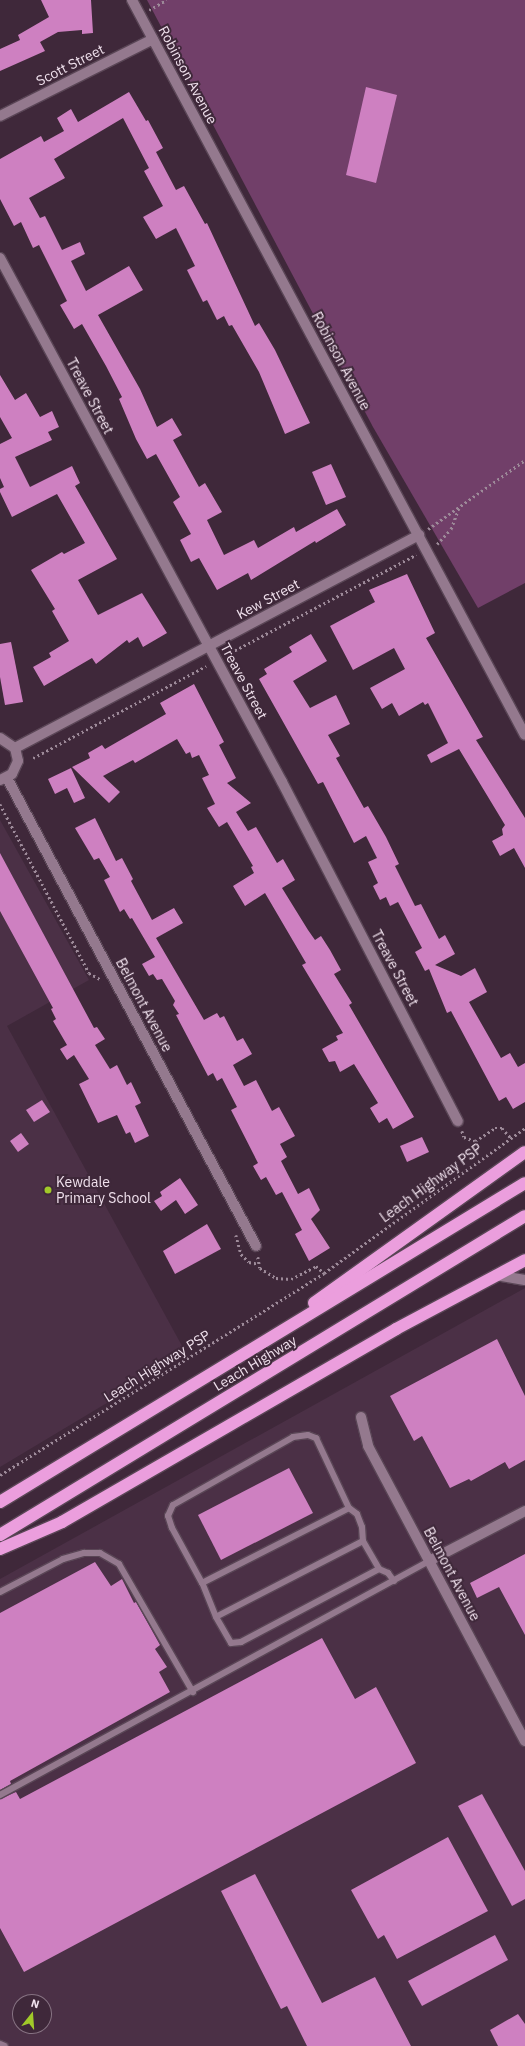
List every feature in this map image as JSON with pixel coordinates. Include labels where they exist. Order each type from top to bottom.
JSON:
[{"type":"highway","points":[[233,1360],[525,1152]]},
{"type":"highway","name":"Leach Highway","points":[[0,1502],[525,1183]]},
{"type":"highway","name":"Leach Highway","points":[[0,1535],[525,1216]]},
{"type":"highway","points":[[0,1549],[62,1522],[396,1329],[525,1260]]},
{"type":"street","name":"Robinson Avenue","points":[[132,0],[525,735]]},
{"type":"street","name":"Scott Street","points":[[0,116],[153,39]]},
{"type":"street","name":"Treave Street","points":[[0,258],[209,646],[458,1120]]},
{"type":"street","name":"Kew Street","points":[[15,748],[419,536]]},
{"type":"street","points":[[0,738],[15,748],[18,762],[12,774],[3,779]]},
{"type":"street","name":"Belmont Avenue","points":[[3,779],[256,1246]]},
{"type":"street","points":[[496,1275],[525,1280]]},
{"type":"street","name":"Belmont Avenue","points":[[361,1417],[368,1446],[525,1741]]},
{"type":"street","points":[[429,1561],[525,1511]]},
{"type":"lane","points":[[379,1569],[242,1642],[231,1643],[216,1617],[202,1583],[168,1516],[173,1505],[293,1437],[308,1435],[316,1438],[349,1508],[357,1514],[362,1527],[363,1541],[379,1569],[388,1572],[394,1581]]},
{"type":"lane","points":[[202,1583],[349,1508]]},
{"type":"lane","points":[[216,1617],[363,1541]]},
{"type":"lane","points":[[0,1592],[63,1559],[84,1553],[100,1554],[119,1564],[193,1692]]},
{"type":"lane","points":[[0,1795],[193,1692],[429,1561]]},
{"type":"lane","points":[[0,2044],[5,2046]]},
{"type":"path","points":[[140,15],[166,0]]},
{"type":"path","points":[[419,536],[525,460]]},
{"type":"path","points":[[33,758],[437,544],[451,529],[459,507]]},
{"type":"path","name":"Leach Highway PSP","points":[[458,1120],[464,1137],[469,1140],[474,1141],[495,1128],[502,1128],[511,1138]]},
{"type":"path","name":"Leach Highway PSP","points":[[0,1475],[324,1273],[525,1128]]},
{"type":"path","points":[[256,1246],[260,1268],[276,1278],[291,1279],[316,1266],[324,1273]]},
{"type":"shaded area","points":[[147,0],[525,0],[525,583],[478,608],[373,427]]},
{"type":"shaded area","name":"Kewdale Primary School","points":[[0,820],[89,980],[7,1026],[187,1355],[0,1467]]},
{"type":"shaded area","points":[[525,1288],[525,2046],[0,2046],[0,1579]]},
{"type":"building","points":[[41,0],[91,0],[93,33],[82,34],[82,30],[58,32],[40,42],[45,51],[0,71],[0,49],[20,40],[18,35],[49,17]]},
{"type":"building","points":[[366,87],[397,95],[376,183],[346,175]]},
{"type":"building","points":[[129,92],[146,121],[148,120],[163,148],[156,152],[176,190],[184,186],[205,224],[207,223],[255,326],[259,323],[275,350],[310,423],[285,434],[259,372],[232,325],[229,326],[224,316],[217,320],[207,300],[203,302],[187,270],[195,266],[176,228],[156,239],[143,217],[163,206],[144,171],[149,168],[123,118],[54,159],[65,178],[29,198],[40,218],[45,216],[62,250],[80,242],[85,254],[71,261],[86,291],[129,266],[143,290],[98,315],[140,389],[157,427],[172,418],[182,435],[173,440],[199,487],[205,483],[222,512],[207,520],[224,555],[254,540],[258,548],[294,527],[296,532],[337,509],[346,525],[316,543],[315,541],[251,580],[248,573],[217,590],[199,558],[191,562],[180,540],[191,534],[173,502],[180,497],[156,454],[147,459],[136,439],[119,399],[122,397],[82,324],[74,329],[60,305],[67,301],[39,245],[33,248],[21,222],[14,226],[0,199],[0,159],[41,136],[44,142],[64,131],[57,118],[71,109],[78,122]]},
{"type":"building","points":[[0,375],[15,400],[26,393],[40,417],[52,411],[59,427],[48,432],[52,440],[15,457],[30,487],[72,466],[80,483],[75,486],[117,559],[78,580],[98,615],[142,593],[167,633],[143,647],[138,637],[129,643],[127,640],[96,664],[92,658],[44,686],[33,667],[51,657],[49,653],[69,641],[52,611],[55,609],[31,570],[62,552],[64,554],[85,543],[57,494],[12,517],[0,492],[0,489],[4,487],[0,478],[0,444],[12,438],[0,417]]},
{"type":"building","points":[[331,464],[346,497],[326,505],[312,472]]},
{"type":"building","points":[[407,574],[435,633],[426,638],[483,737],[476,740],[525,818],[525,868],[514,848],[500,856],[492,841],[503,835],[502,829],[505,825],[459,749],[431,763],[427,755],[448,743],[428,703],[425,705],[423,702],[399,716],[392,703],[382,709],[370,688],[405,669],[394,648],[353,670],[330,626],[375,602],[369,590]]},
{"type":"building","points":[[311,634],[327,661],[293,681],[310,708],[336,695],[350,724],[328,735],[340,756],[336,758],[364,808],[368,806],[386,837],[399,864],[395,866],[415,906],[421,904],[439,939],[445,935],[455,954],[435,965],[461,976],[475,968],[487,992],[469,1002],[501,1058],[510,1053],[518,1067],[525,1063],[525,1102],[513,1109],[506,1097],[499,1101],[451,1011],[447,1013],[429,969],[425,971],[415,952],[422,948],[398,902],[390,906],[386,897],[380,900],[373,886],[378,883],[368,862],[377,858],[366,836],[354,843],[323,782],[318,784],[259,679],[267,674],[264,669],[292,652],[289,647]]},
{"type":"building","points":[[11,642],[23,702],[5,705],[0,677],[0,644]]},
{"type":"building","points":[[194,684],[224,742],[219,745],[236,778],[227,783],[251,803],[236,812],[248,831],[256,827],[277,863],[283,859],[295,880],[282,888],[315,940],[321,936],[330,950],[341,970],[334,974],[352,1003],[349,1005],[414,1117],[393,1129],[387,1118],[379,1123],[370,1108],[378,1103],[354,1064],[340,1072],[335,1061],[329,1062],[322,1049],[338,1040],[336,1036],[343,1033],[302,965],[306,963],[265,893],[245,906],[233,886],[254,873],[251,867],[253,866],[227,822],[219,827],[207,808],[215,804],[202,778],[209,775],[199,755],[192,758],[190,752],[186,754],[177,739],[135,763],[133,760],[103,776],[120,792],[109,803],[72,767],[90,758],[88,753],[102,745],[105,749],[166,714],[160,703]]},
{"type":"building","points":[[71,768],[85,798],[74,803],[67,788],[55,794],[48,779]]},
{"type":"building","points":[[95,818],[116,861],[122,858],[133,879],[131,881],[152,920],[174,908],[183,923],[156,938],[204,1020],[217,1013],[220,1018],[224,1016],[237,1041],[243,1038],[252,1054],[233,1065],[244,1086],[256,1080],[272,1111],[279,1107],[295,1136],[280,1144],[287,1157],[281,1161],[298,1194],[309,1188],[320,1210],[311,1219],[330,1248],[309,1261],[295,1234],[302,1230],[282,1192],[276,1195],[266,1177],[261,1180],[253,1166],[258,1163],[231,1110],[237,1107],[222,1078],[217,1081],[213,1073],[208,1076],[176,1015],[179,1014],[173,1005],[175,1001],[162,979],[157,980],[153,974],[149,976],[142,964],[155,957],[132,918],[130,919],[124,909],[120,912],[104,880],[110,877],[99,858],[94,860],[75,828]]},
{"type":"building","points":[[0,853],[94,1028],[97,1027],[105,1039],[95,1045],[110,1069],[117,1065],[127,1085],[131,1082],[141,1103],[135,1106],[149,1136],[135,1143],[130,1132],[126,1134],[117,1115],[98,1123],[79,1084],[89,1079],[74,1055],[67,1060],[60,1049],[67,1045],[53,1021],[56,1019],[51,1009],[53,1008],[0,911]]},
{"type":"building","points":[[42,1100],[50,1112],[34,1122],[26,1110]]},
{"type":"building","points":[[21,1133],[29,1144],[18,1152],[10,1141]]},
{"type":"building","points":[[422,1137],[429,1152],[407,1162],[400,1146]]},
{"type":"building","points":[[180,1178],[198,1205],[185,1214],[176,1200],[161,1211],[154,1201],[162,1196],[160,1192]]},
{"type":"building","points":[[207,1224],[221,1249],[175,1274],[163,1251]]},
{"type":"building","points":[[497,1339],[525,1396],[525,1460],[509,1469],[505,1462],[471,1481],[469,1479],[450,1488],[422,1436],[414,1441],[390,1396]]},
{"type":"building","points":[[289,1468],[313,1513],[221,1560],[198,1515]]},
{"type":"building","points":[[525,1554],[525,1635],[499,1587],[477,1598],[470,1583]]},
{"type":"building","points":[[95,1562],[111,1586],[122,1579],[134,1603],[136,1602],[160,1645],[155,1649],[167,1667],[159,1672],[170,1692],[10,1781],[11,1784],[0,1790],[0,1613]]},
{"type":"building","points":[[322,1638],[355,1699],[376,1687],[416,1763],[24,1972],[0,1928],[0,1799],[16,1792],[20,1799]]},
{"type":"building","points":[[482,1794],[525,1871],[525,1899],[512,1906],[458,1806]]},
{"type":"building","points":[[448,1837],[488,1911],[397,1959],[384,1935],[378,1939],[351,1890]]},
{"type":"building","points":[[255,1874],[322,2003],[375,1977],[411,2046],[307,2046],[287,2006],[281,2009],[221,1891]]},
{"type":"building","points":[[495,1935],[508,1960],[422,2006],[408,1981]]},
{"type":"building","points":[[518,2014],[525,2024],[525,2046],[498,2046],[490,2030]]},
{"type":"place","name":"Kewdale Primary School","points":[[48,1190]]}]
